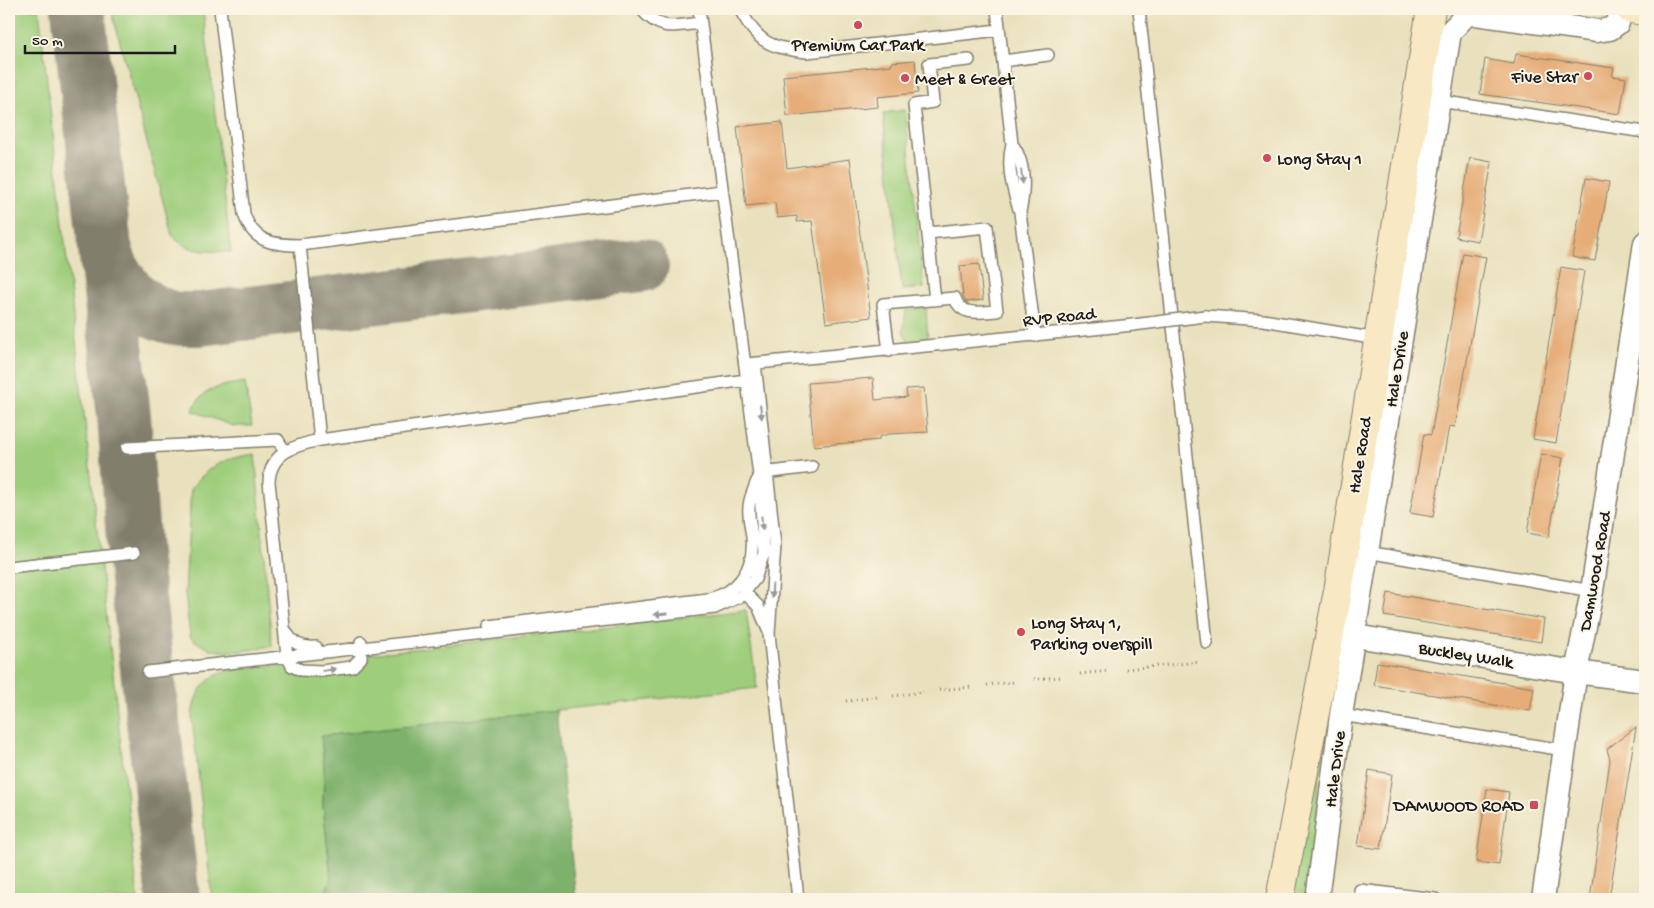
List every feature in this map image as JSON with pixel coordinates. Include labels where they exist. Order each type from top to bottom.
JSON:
[{"type":"street","name":"Hale Road","points":[[1280,899],[1338,585],[1377,339],[1428,100],[1431,9]]},
{"type":"street","name":"Hale Drive","points":[[1317,899],[1341,715],[1367,552],[1428,100],[1450,32],[1468,13],[1597,31],[1610,29],[1618,23],[1621,9]]},
{"type":"street","points":[[1630,9],[1645,11]]},
{"type":"street","name":"Damwood Road","points":[[1543,899],[1576,672],[1592,591],[1645,248]]},
{"type":"street","name":"Buckley Walk","points":[[1355,636],[1576,672],[1645,681]]},
{"type":"lane","points":[[220,9],[244,214],[248,227],[255,235],[266,241],[280,245],[300,245],[722,191]]},
{"type":"lane","points":[[641,9],[661,26],[700,22]]},
{"type":"lane","points":[[699,9],[722,191],[750,364],[775,545],[769,634],[798,899]]},
{"type":"lane","points":[[740,9],[756,34],[767,44],[783,49],[807,52],[999,30]]},
{"type":"lane","points":[[997,9],[1012,144],[1020,155],[1024,193],[1020,212],[1035,336]]},
{"type":"lane","points":[[1139,9],[1207,643]]},
{"type":"lane","points":[[1003,61],[1048,55]]},
{"type":"lane","points":[[935,300],[914,105],[933,102],[929,64],[969,60]]},
{"type":"lane","points":[[1428,100],[1645,132]]},
{"type":"lane","points":[[889,351],[883,304],[955,298],[957,305],[968,312],[997,311],[987,227],[928,233]]},
{"type":"lane","points":[[300,245],[320,440]]},
{"type":"lane","name":"RVP Road","points":[[750,364],[1035,336],[1205,316],[1263,320],[1377,339]]},
{"type":"lane","points":[[284,628],[288,637],[305,648],[362,645],[715,608],[728,604],[744,592],[755,579],[764,553],[764,473],[746,380],[750,364]]},
{"type":"lane","points":[[362,645],[361,658],[352,667],[321,671],[301,670],[292,666],[287,656],[269,482],[272,467],[285,452],[298,445],[320,440],[746,380]]},
{"type":"lane","points":[[127,448],[278,440],[285,452]]},
{"type":"lane","points":[[764,473],[812,467]]},
{"type":"lane","points":[[148,672],[287,656],[708,599],[728,593],[738,585],[750,562],[753,540],[748,506],[764,473]]},
{"type":"lane","points":[[1367,552],[1592,591]]},
{"type":"lane","points":[[9,567],[134,553]]},
{"type":"lane","points":[[744,592],[758,606],[769,634]]},
{"type":"lane","points":[[1341,715],[1564,750]]},
{"type":"lane","points":[[1360,890],[1435,899]]},
{"type":"path","points":[[1126,669],[1200,662]]},
{"type":"path","points":[[1080,674],[1108,671]]},
{"type":"path","points":[[1034,680],[1061,676]]},
{"type":"path","points":[[987,685],[1015,682]]},
{"type":"path","points":[[939,690],[971,687]]},
{"type":"path","points":[[893,696],[923,692]]},
{"type":"path","points":[[846,701],[877,697]]},
{"type":"green space","points":[[9,9],[39,9],[138,899],[9,899]]},
{"type":"green space","points":[[111,9],[203,9],[231,252],[206,251],[185,246],[172,235]]},
{"type":"green space","points":[[905,110],[924,288],[902,290],[883,113]]},
{"type":"green space","points":[[926,307],[928,342],[909,343],[903,331],[906,310]]},
{"type":"green space","points":[[245,382],[252,426],[233,426],[193,411],[201,397],[214,389]]},
{"type":"green space","points":[[255,454],[272,646],[229,652],[219,651],[199,644],[190,637],[185,593],[191,488],[205,473],[219,463]]},
{"type":"green space","points":[[1371,454],[1319,781],[1315,846],[1308,899],[1288,899]]},
{"type":"green space","points":[[746,610],[757,688],[321,736],[324,767],[323,806],[331,877],[324,899],[212,899],[192,718],[195,700],[202,687],[211,678],[223,672],[237,669],[283,665],[293,673],[308,679],[360,671],[370,659],[370,654]]},
{"type":"green space","points":[[556,710],[576,899],[324,899],[331,877],[323,806],[324,767],[321,736]]},
{"type":"building","points":[[1516,54],[1614,68],[1612,76],[1626,78],[1620,114],[1480,94],[1485,59],[1514,64]]},
{"type":"building","points":[[915,60],[918,93],[877,97],[878,107],[787,116],[783,76],[892,65],[892,62]]},
{"type":"building","points":[[782,122],[787,168],[850,159],[871,317],[826,323],[812,221],[797,222],[797,216],[777,218],[775,203],[746,206],[737,127]]},
{"type":"building","points":[[1470,158],[1492,162],[1478,241],[1456,237]]},
{"type":"building","points":[[1586,178],[1609,182],[1595,261],[1572,257]]},
{"type":"building","points":[[1463,253],[1486,257],[1455,427],[1449,426],[1433,517],[1410,513],[1424,434],[1431,435]]},
{"type":"building","points":[[979,264],[983,300],[966,302],[963,297],[960,266]]},
{"type":"building","points":[[1561,267],[1584,271],[1556,443],[1533,439]]},
{"type":"building","points":[[873,378],[875,400],[907,397],[906,389],[924,388],[928,432],[889,434],[879,437],[879,440],[814,446],[808,383]]},
{"type":"building","points":[[1541,454],[1563,458],[1549,537],[1527,533]]},
{"type":"building","points":[[1388,593],[1544,619],[1541,642],[1384,616]]},
{"type":"building","points":[[1377,662],[1534,688],[1530,711],[1374,685]]},
{"type":"building","points":[[1636,727],[1609,899],[1590,899],[1610,760],[1607,749]]},
{"type":"building","points":[[1369,770],[1392,774],[1381,849],[1358,846]]},
{"type":"building","points":[[1487,789],[1509,792],[1499,865],[1476,862]]},
{"type":"taxiway","points":[[78,9],[124,416],[134,553],[173,899]]},
{"type":"taxiway","points":[[106,250],[114,272],[127,291],[155,312],[183,319],[200,319],[642,265]]},
{"type":"place","name":"Premium Car Park","points":[[858,25]]},
{"type":"place","name":"Five Star","points":[[1588,76]]},
{"type":"place","name":"Meet & Greet","points":[[905,78]]},
{"type":"place","name":"Long Stay 1","points":[[1267,158]]},
{"type":"place","name":"Long Stay 1, Parking overspill","points":[[1021,632]]},
{"type":"place","name":"DAMWOOD ROAD","points":[[1534,805]]}]
